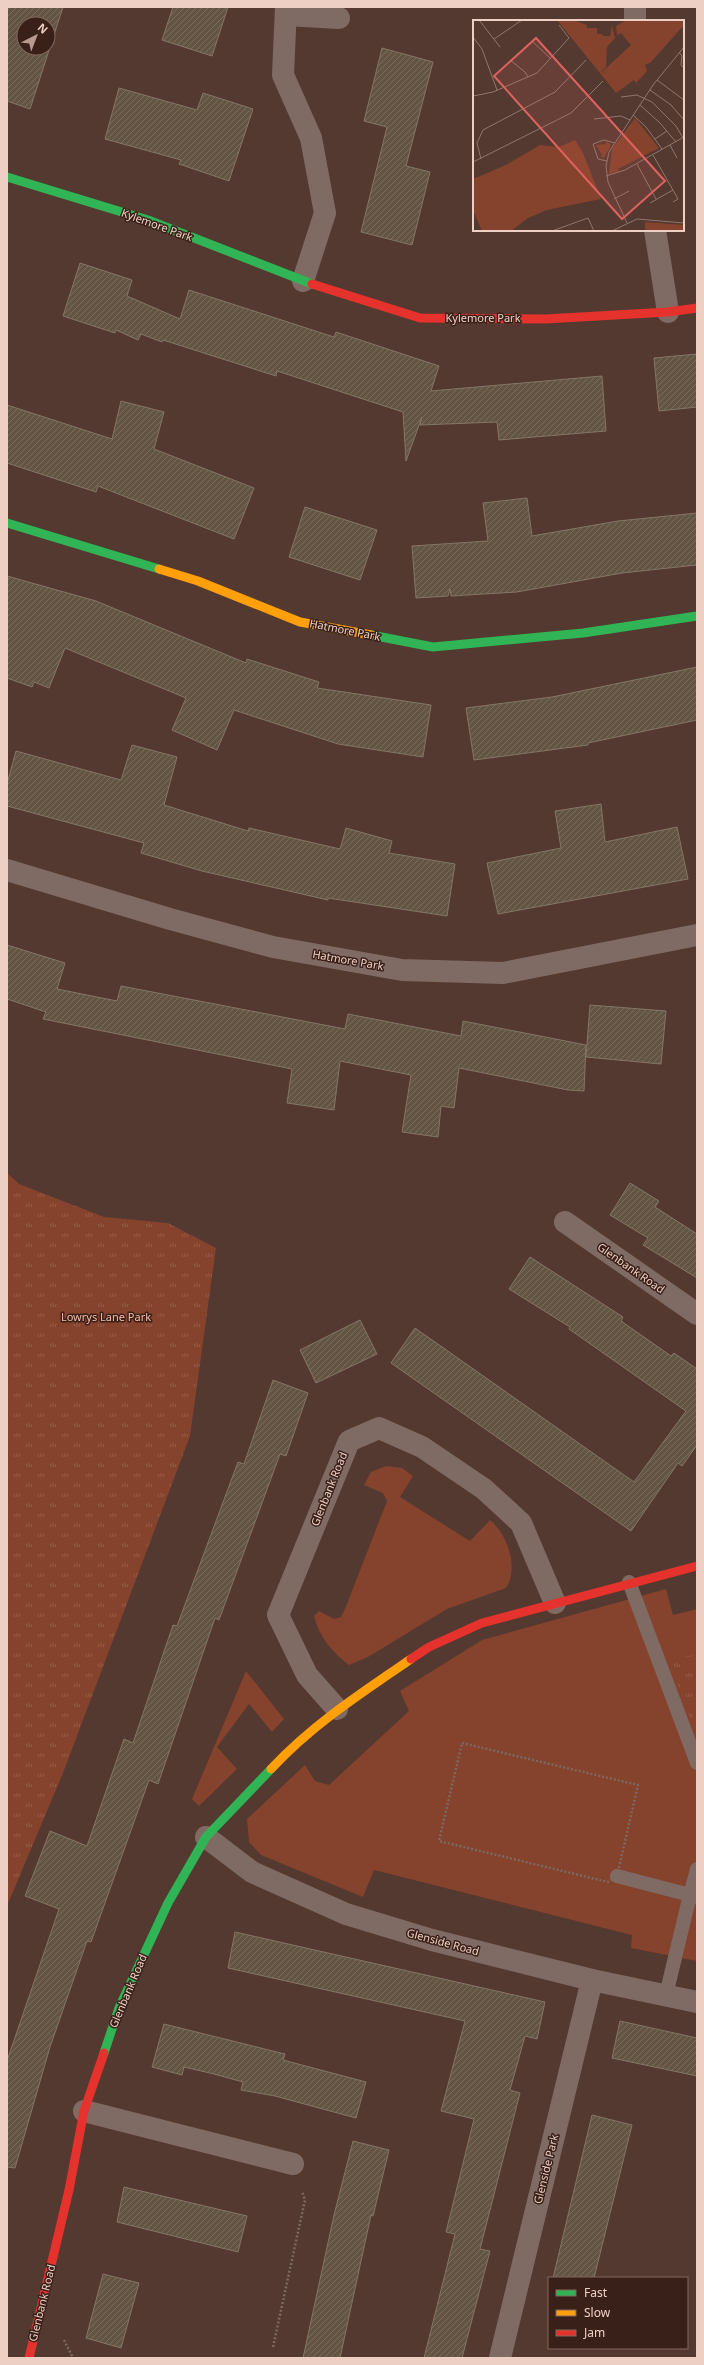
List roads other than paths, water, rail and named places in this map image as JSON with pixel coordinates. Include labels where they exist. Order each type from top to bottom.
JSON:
[{"type":"street","points":[[635,7],[635,20]]},
{"type":"street","points":[[303,281],[325,213],[311,138],[283,75],[286,11],[339,18]]},
{"type":"street","name":"Kylemore Park","points":[[7,177],[148,220],[303,281],[420,318],[545,319],[668,312],[697,308]]},
{"type":"street","points":[[656,231],[668,312]]},
{"type":"street","name":"Hatmore Park","points":[[7,522],[198,581],[300,622],[433,647],[583,633],[697,616]]},
{"type":"street","name":"Hatmore Park","points":[[7,870],[170,919],[273,947],[402,970],[503,973],[697,935]]},
{"type":"street","name":"Glenbank Road","points":[[566,1222],[697,1314]]},
{"type":"street","name":"Glenbank Road","points":[[337,1709],[308,1675],[278,1615],[349,1440],[379,1428],[422,1447],[484,1489],[521,1523],[555,1602]]},
{"type":"street","name":"Glenbank Road","points":[[28,2358],[69,2190],[84,2111],[119,2008],[168,1903],[206,1837],[290,1748],[337,1709],[429,1647],[482,1623],[629,1582],[697,1566]]},
{"type":"street","name":"Glenside Road","points":[[206,1837],[252,1872],[346,1914],[432,1940],[592,1980],[697,2002]]},
{"type":"street","name":"Glenside Park","points":[[500,2358],[592,1980]]},
{"type":"street","points":[[84,2111],[293,2164]]},
{"type":"lane","points":[[629,1582],[697,1763]]},
{"type":"lane","points":[[666,1996],[693,1896],[697,1869]]},
{"type":"lane","points":[[617,1876],[693,1896]]},
{"type":"park label","name":"Lowrys Lane Park","points":[[106,1317]]}]
